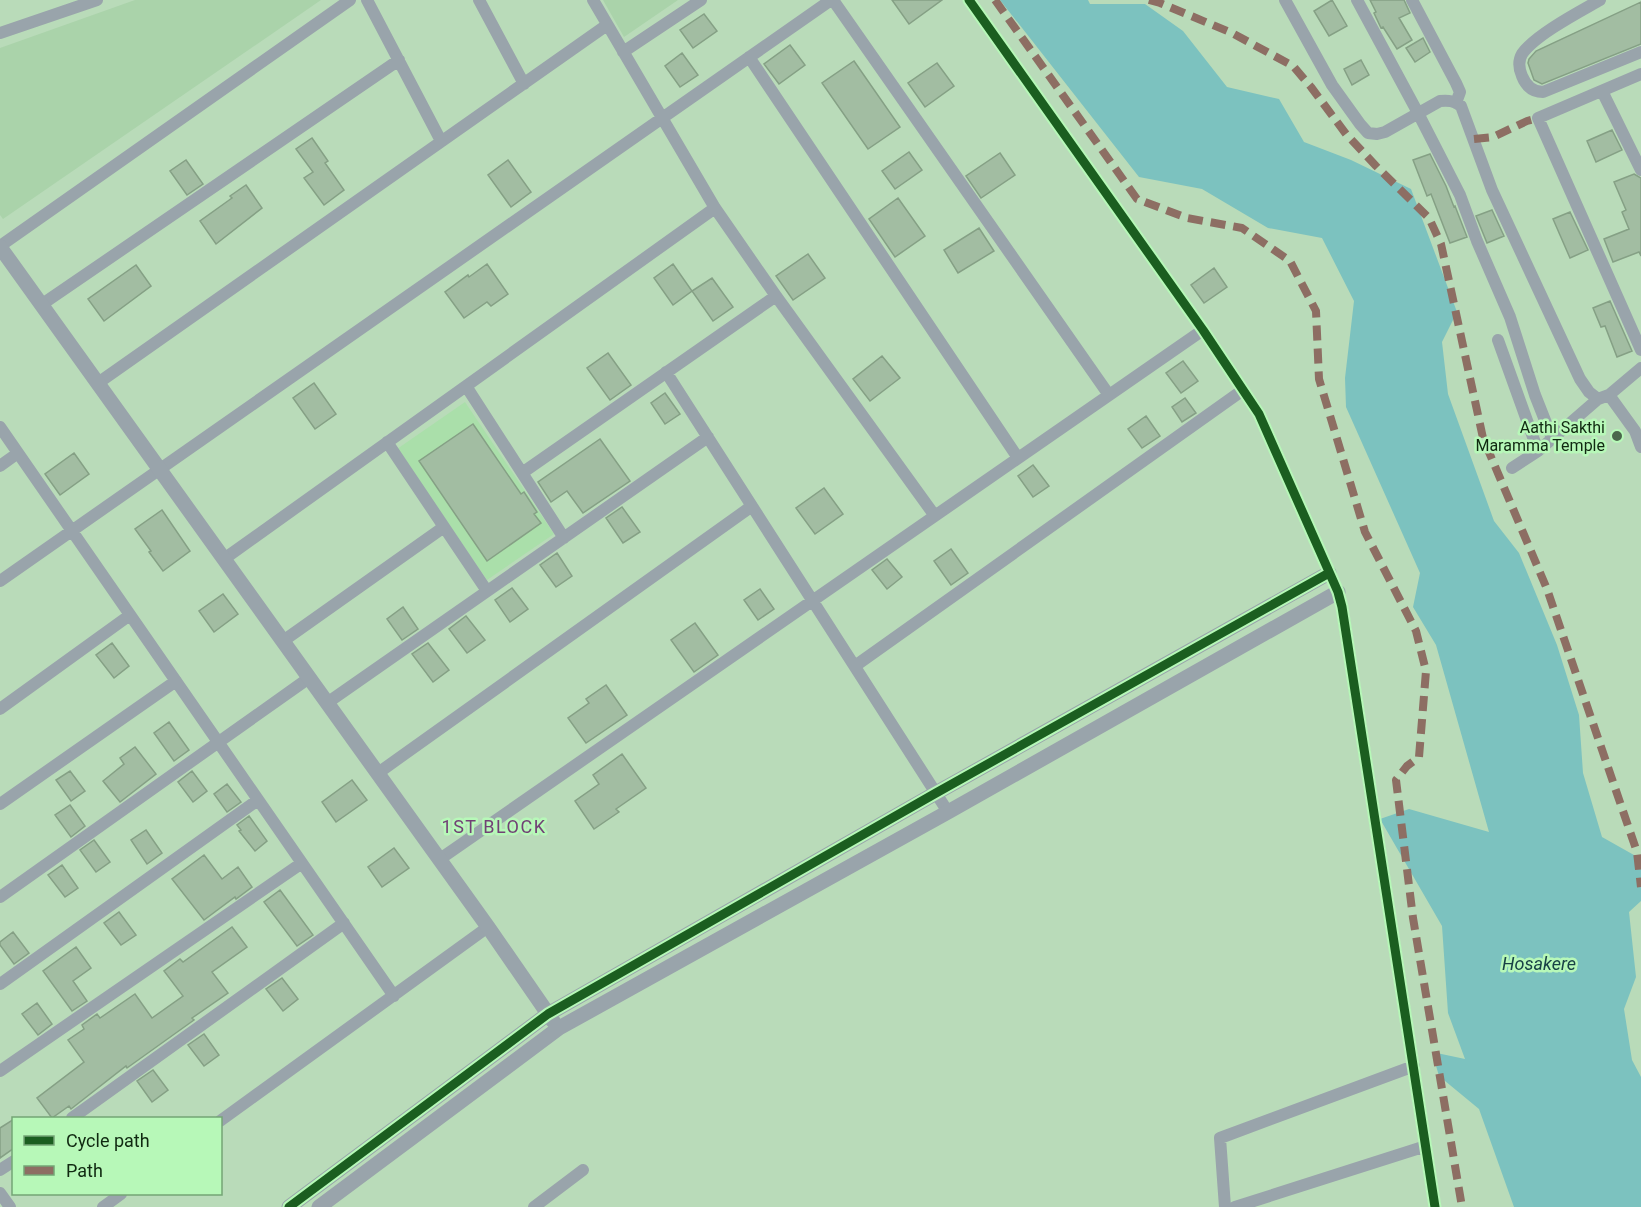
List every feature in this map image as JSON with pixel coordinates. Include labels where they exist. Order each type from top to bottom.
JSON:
[{"type":"street","points":[[0,33],[97,0]]},
{"type":"street","points":[[350,0],[0,247],[559,1028]]},
{"type":"street","points":[[367,0],[441,141]]},
{"type":"street","points":[[479,0],[524,84]]},
{"type":"street","points":[[592,0],[715,208],[935,516]]},
{"type":"street","points":[[623,52],[701,0]]},
{"type":"street","points":[[0,581],[832,0],[1109,395]]},
{"type":"street","points":[[969,0],[1203,330],[1259,414],[1338,592],[1435,1207]]},
{"type":"street","points":[[1285,0],[1332,85],[1368,133],[1385,132],[1440,101],[1448,100],[1461,106],[1492,190],[1580,379],[1589,392],[1604,397],[1635,431],[1641,447]]},
{"type":"street","points":[[1357,0],[1460,195],[1509,317],[1552,438]]},
{"type":"street","points":[[1412,0],[1460,92],[1456,103]]},
{"type":"street","points":[[1600,0],[1532,43],[1519,62],[1527,85],[1544,92],[1641,52]]},
{"type":"street","points":[[98,383],[607,25]]},
{"type":"street","points":[[749,57],[1018,458]]},
{"type":"street","points":[[41,305],[399,60]]},
{"type":"street","points":[[1641,74],[1538,118],[1641,350]]},
{"type":"street","points":[[1602,91],[1641,170]]},
{"type":"street","points":[[224,559],[715,208]]},
{"type":"street","points":[[522,473],[776,296]]},
{"type":"street","points":[[440,859],[1203,330]]},
{"type":"street","points":[[1498,340],[1538,451]]},
{"type":"street","points":[[1512,468],[1538,451],[1641,368]]},
{"type":"street","points":[[666,372],[948,812]]},
{"type":"street","points":[[466,386],[564,538]]},
{"type":"street","points":[[855,666],[1243,390]]},
{"type":"street","points":[[0,427],[394,996]]},
{"type":"street","points":[[327,703],[708,437]]},
{"type":"street","points":[[387,442],[487,591]]},
{"type":"street","points":[[0,466],[18,453]]},
{"type":"street","points":[[378,773],[752,506]]},
{"type":"street","points":[[283,641],[444,527]]},
{"type":"street","points":[[289,1207],[548,1014],[1329,573]]},
{"type":"street","points":[[318,1207],[559,1028],[1338,592]]},
{"type":"street","points":[[0,709],[130,615]]},
{"type":"street","points":[[0,897],[309,678]]},
{"type":"street","points":[[0,804],[176,681]]},
{"type":"street","points":[[0,984],[258,800]]},
{"type":"street","points":[[0,1071],[302,863]]},
{"type":"street","points":[[75,1117],[344,923]]},
{"type":"street","points":[[222,1120],[488,927]]},
{"type":"street","points":[[1225,1207],[1220,1138],[1414,1066]]},
{"type":"street","points":[[1235,1207],[1426,1146]]},
{"type":"street","points":[[534,1207],[583,1170]]},
{"type":"street","points":[[0,1193],[10,1207]]},
{"type":"street","points":[[103,1207],[120,1195]]},
{"type":"shaded area","points":[[135,0],[321,0],[3,219],[0,215],[0,48]]},
{"type":"shaded area","points":[[603,0],[678,0],[624,37]]},
{"type":"shaded area","points":[[465,402],[554,534],[487,580],[397,449]]},
{"type":"water","name":"Hosakere","points":[[1000,0],[1088,0],[1090,4],[1145,4],[1183,31],[1227,87],[1279,99],[1304,142],[1351,160],[1411,189],[1457,312],[1442,342],[1448,394],[1494,521],[1519,553],[1557,645],[1579,715],[1583,773],[1602,837],[1641,859],[1641,901],[1629,912],[1636,977],[1624,1009],[1632,1060],[1641,1077],[1641,1207],[1514,1207],[1479,1109],[1439,1076],[1432,1052],[1465,1059],[1448,1013],[1442,926],[1380,819],[1409,809],[1489,832],[1436,645],[1413,607],[1420,573],[1346,407],[1345,378],[1354,301],[1322,238],[1268,228],[1202,189],[1139,177]]},
{"type":"building","points":[[892,0],[942,0],[909,24]]},
{"type":"building","points":[[1332,0],[1347,26],[1329,36],[1314,11]]},
{"type":"building","points":[[1370,0],[1404,0],[1410,13],[1399,18],[1412,40],[1397,49],[1383,27],[1381,28]]},
{"type":"building","points":[[1641,2],[1641,44],[1542,84],[1534,80],[1528,63],[1536,51]]},
{"type":"building","points":[[704,14],[717,31],[693,48],[680,30]]},
{"type":"building","points":[[1423,38],[1430,52],[1415,62],[1406,48]]},
{"type":"building","points":[[790,45],[805,65],[779,84],[764,64]]},
{"type":"building","points":[[682,53],[698,75],[680,87],[665,66]]},
{"type":"building","points":[[1361,60],[1369,75],[1352,85],[1344,69]]},
{"type":"building","points":[[854,61],[900,127],[868,149],[822,83]]},
{"type":"building","points":[[937,63],[954,86],[925,107],[908,83]]},
{"type":"building","points":[[1612,130],[1622,150],[1596,162],[1587,141]]},
{"type":"building","points":[[312,138],[328,161],[325,163],[344,190],[324,205],[304,178],[313,172],[296,149]]},
{"type":"building","points":[[909,152],[922,170],[895,189],[882,171]]},
{"type":"building","points":[[1000,153],[1015,175],[981,198],[966,176]]},
{"type":"building","points":[[1430,154],[1467,237],[1450,243],[1431,194],[1427,196],[1413,160]]},
{"type":"building","points":[[186,160],[203,184],[187,195],[170,171]]},
{"type":"building","points":[[508,160],[531,192],[511,207],[488,175]]},
{"type":"building","points":[[1634,174],[1641,178],[1641,256],[1639,252],[1613,262],[1604,239],[1629,229],[1622,212],[1626,210],[1614,182]]},
{"type":"building","points":[[246,185],[262,208],[216,244],[200,221]]},
{"type":"building","points":[[898,198],[925,236],[895,257],[869,219]]},
{"type":"building","points":[[1492,210],[1504,236],[1487,243],[1476,216]]},
{"type":"building","points":[[1570,212],[1588,250],[1570,258],[1553,219]]},
{"type":"building","points":[[979,228],[994,251],[958,273],[944,250]]},
{"type":"building","points":[[808,254],[825,278],[793,300],[776,276]]},
{"type":"building","points":[[487,264],[508,294],[491,306],[487,302],[464,318],[445,292]]},
{"type":"building","points":[[673,264],[692,291],[673,305],[654,278]]},
{"type":"building","points":[[136,265],[151,286],[104,321],[88,299]]},
{"type":"building","points":[[1214,268],[1227,287],[1204,303],[1191,285]]},
{"type":"building","points":[[712,278],[733,307],[713,321],[692,291]]},
{"type":"building","points":[[1610,301],[1632,351],[1617,357],[1605,326],[1601,327],[1593,308]]},
{"type":"building","points":[[608,353],[631,385],[610,400],[587,368]]},
{"type":"building","points":[[882,356],[900,378],[870,401],[853,379]]},
{"type":"building","points":[[1183,361],[1198,381],[1181,393],[1166,373]]},
{"type":"building","points":[[314,383],[336,414],[315,429],[293,398]]},
{"type":"building","points":[[665,393],[680,414],[665,424],[651,403]]},
{"type":"building","points":[[1185,398],[1196,413],[1182,422],[1172,407]]},
{"type":"building","points":[[1146,416],[1160,436],[1142,448],[1128,429]]},
{"type":"building","points":[[473,424],[521,494],[524,492],[537,512],[534,514],[541,523],[487,561],[419,461]]},
{"type":"building","points":[[600,439],[630,481],[583,513],[567,491],[551,502],[538,482]]},
{"type":"building","points":[[74,453],[89,474],[60,495],[45,474]]},
{"type":"building","points":[[1033,465],[1049,486],[1033,497],[1018,476]]},
{"type":"building","points":[[824,488],[843,514],[815,534],[796,508]]},
{"type":"building","points":[[622,507],[640,532],[623,543],[606,518]]},
{"type":"building","points":[[162,510],[190,551],[163,571],[135,529]]},
{"type":"building","points":[[951,549],[968,573],[951,585],[934,561]]},
{"type":"building","points":[[557,553],[572,576],[556,587],[540,565]]},
{"type":"building","points":[[887,559],[902,577],[887,589],[872,570]]},
{"type":"building","points":[[512,588],[528,609],[510,622],[495,600]]},
{"type":"building","points":[[760,589],[774,609],[758,620],[744,600]]},
{"type":"building","points":[[223,594],[238,614],[214,632],[199,611]]},
{"type":"building","points":[[403,607],[418,629],[402,640],[387,619]]},
{"type":"building","points":[[466,616],[485,640],[467,653],[449,629]]},
{"type":"building","points":[[695,623],[718,655],[694,672],[671,640]]},
{"type":"building","points":[[112,643],[129,666],[114,678],[96,655]]},
{"type":"building","points":[[428,643],[449,670],[433,682],[412,654]]},
{"type":"building","points":[[606,685],[627,715],[586,743],[568,718],[589,703],[586,699]]},
{"type":"building","points":[[169,722],[189,750],[174,761],[154,733]]},
{"type":"building","points":[[135,747],[156,774],[120,802],[103,781],[124,764],[120,758]]},
{"type":"building","points":[[622,754],[646,788],[616,809],[619,812],[594,829],[575,801],[599,784],[593,775]]},
{"type":"building","points":[[70,771],[85,791],[71,801],[56,780]]},
{"type":"building","points":[[192,771],[207,791],[193,802],[178,782]]},
{"type":"building","points":[[352,780],[367,800],[336,822],[322,802]]},
{"type":"building","points":[[227,784],[241,802],[227,812],[214,794]]},
{"type":"building","points":[[70,805],[85,826],[71,837],[55,815]]},
{"type":"building","points":[[249,816],[267,841],[255,851],[237,825]]},
{"type":"building","points":[[146,830],[162,853],[147,864],[131,840]]},
{"type":"building","points":[[94,840],[110,862],[96,872],[80,850]]},
{"type":"building","points":[[394,848],[409,868],[382,887],[368,867]]},
{"type":"building","points":[[204,855],[222,879],[238,867],[252,887],[204,920],[172,879]]},
{"type":"building","points":[[62,865],[78,888],[65,897],[48,875]]},
{"type":"building","points":[[280,890],[313,935],[297,946],[264,902]]},
{"type":"building","points":[[119,912],[136,935],[121,945],[104,923]]},
{"type":"building","points":[[232,927],[247,947],[212,972],[228,993],[127,1068],[126,1066],[71,1109],[69,1106],[51,1117],[37,1098],[84,1062],[68,1040],[84,1029],[82,1025],[97,1014],[100,1018],[135,994],[152,1018],[183,996],[164,971],[180,959],[183,962]]},
{"type":"building","points":[[13,932],[29,953],[14,964],[0,945],[0,942]]},
{"type":"building","points":[[76,947],[91,968],[73,981],[87,1001],[72,1011],[43,971]]},
{"type":"building","points":[[282,978],[298,999],[283,1011],[266,989]]},
{"type":"building","points":[[37,1003],[52,1024],[38,1035],[22,1014]]},
{"type":"building","points":[[204,1034],[219,1055],[204,1066],[188,1045]]},
{"type":"building","points":[[153,1070],[168,1090],[152,1102],[137,1081]]},
{"type":"building","points":[[12,1120],[12,1149],[0,1158],[0,1128]]},
{"type":"marked path","points":[[995,0],[1137,199],[1187,218],[1242,228],[1290,261],[1316,311],[1319,379],[1365,532],[1416,631],[1426,671],[1419,757],[1407,766],[1396,780],[1413,918],[1462,1207]]},
{"type":"marked path","points":[[1149,0],[1232,33],[1293,66],[1346,134],[1429,218],[1441,244],[1483,438],[1547,589],[1637,852],[1641,887]]},
{"type":"marked path","points":[[1474,139],[1493,137],[1538,118]]},
{"type":"cycle path","points":[[969,0],[1203,330],[1259,414],[1338,592],[1435,1207]]},
{"type":"cycle path","points":[[289,1207],[548,1014],[1329,573]]},
{"type":"place","name":"Aathi Sakthi Maramma Temple","points":[[1617,436]]},
{"type":"district","name":"1ST BLOCK","points":[[494,827]]}]
